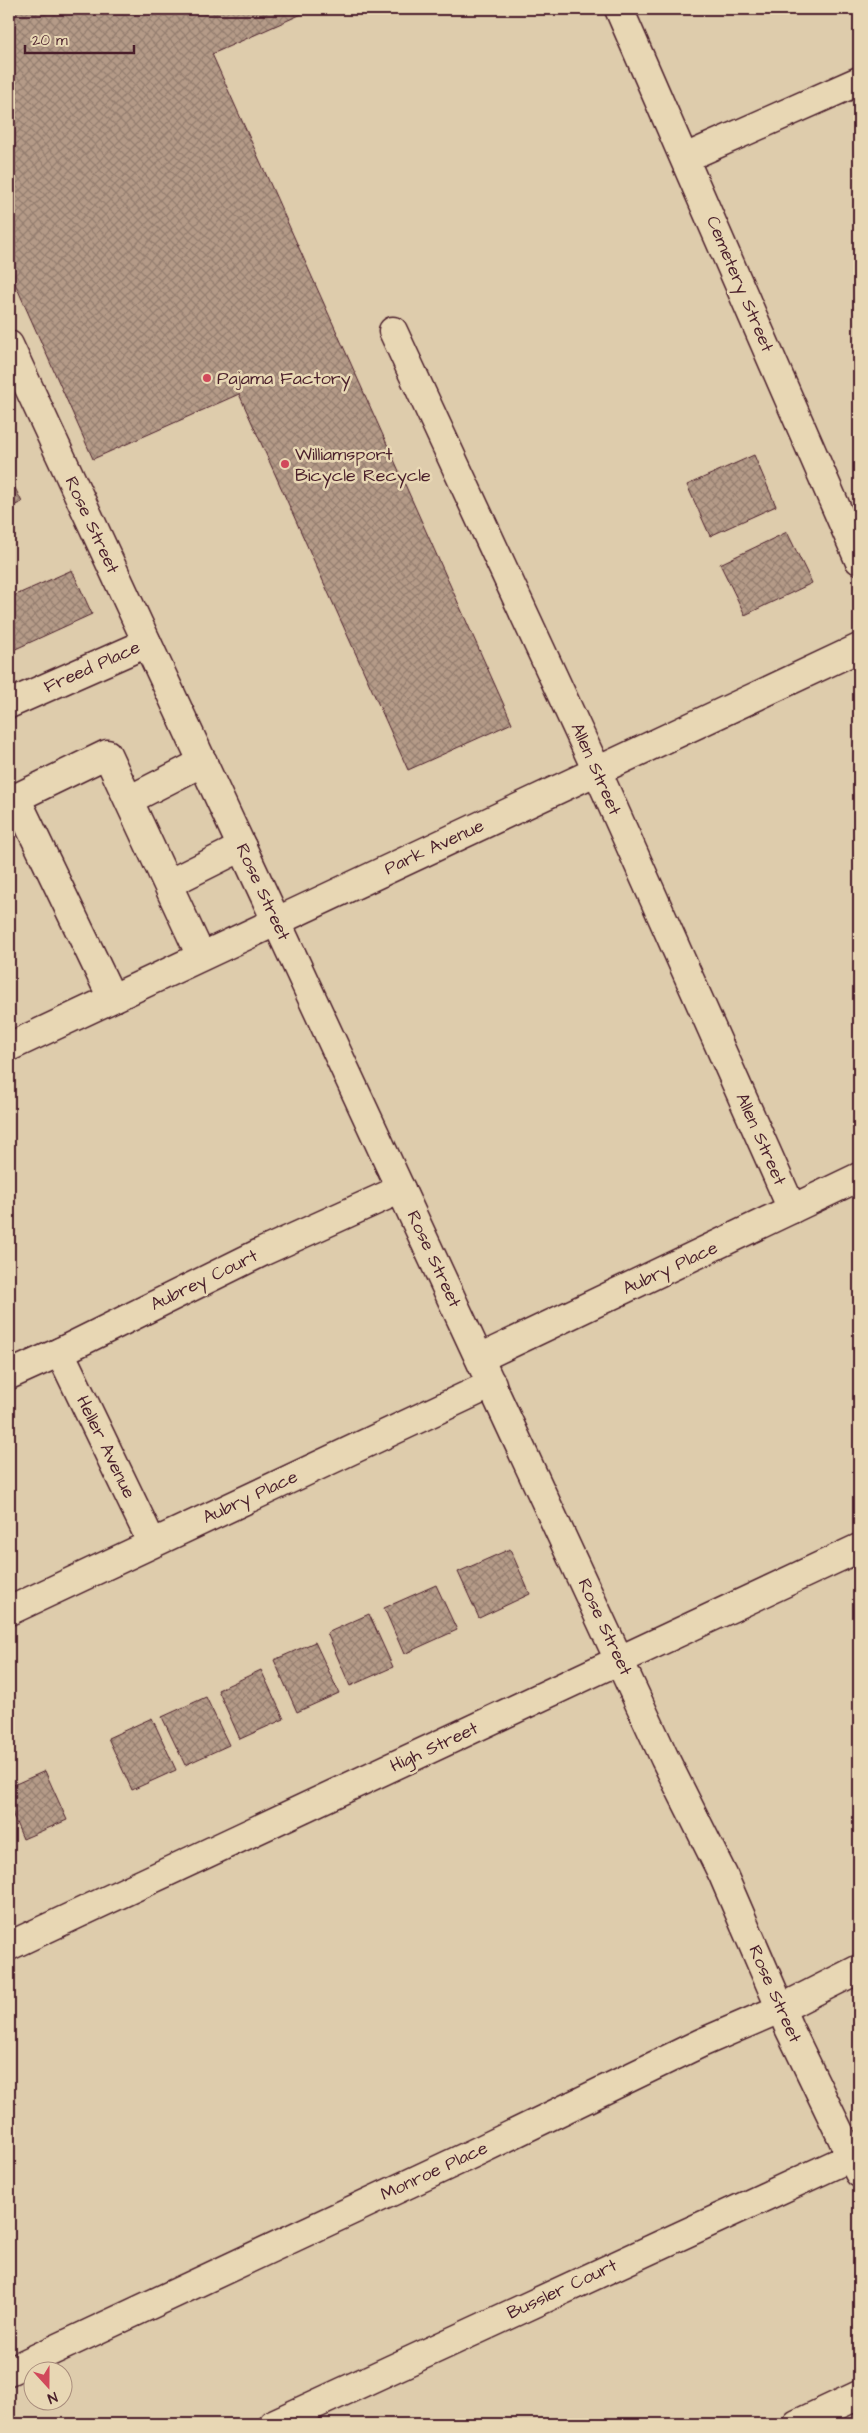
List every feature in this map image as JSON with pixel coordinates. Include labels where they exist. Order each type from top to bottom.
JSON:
[{"type":"street","name":"Cemetery Street","points":[[619,9],[859,560]]},
{"type":"street","points":[[685,158],[859,81]]},
{"type":"street","name":"Allen Street","points":[[393,332],[597,771],[792,1209]]},
{"type":"street","name":"Rose Street","points":[[9,345],[15,373],[147,643],[665,1759],[723,1874],[782,2008],[853,2151]]},
{"type":"street","name":"Freed Place","points":[[9,704],[147,643]]},
{"type":"street","name":"Park Avenue","points":[[9,1047],[859,648]]},
{"type":"street","points":[[112,998],[12,791],[107,754],[201,956]]},
{"type":"street","points":[[129,800],[203,762]]},
{"type":"street","points":[[168,884],[242,846]]},
{"type":"street","name":"Aubry Place","points":[[480,1358],[859,1178]]},
{"type":"street","name":"Aubrey Court","points":[[9,1375],[60,1352],[262,1252],[401,1189]]},
{"type":"street","name":"Heller Avenue","points":[[60,1352],[152,1543]]},
{"type":"street","name":"Aubry Place","points":[[9,1611],[492,1384]]},
{"type":"street","name":"High Street","points":[[9,1946],[859,1548]]},
{"type":"street","name":"Monroe Place","points":[[9,2371],[472,2154],[701,2044],[782,2008],[859,1969]]},
{"type":"street","name":"Bussler Court","points":[[273,2424],[853,2151]]},
{"type":"street","points":[[797,2424],[859,2395]]},
{"type":"building","name":"Pajama Factory","points":[[9,9],[313,9],[212,54],[512,723],[408,770],[239,394],[93,459],[9,270]]},
{"type":"building","points":[[754,455],[776,506],[710,536],[687,485]]},
{"type":"building","points":[[9,476],[22,502],[9,508]]},
{"type":"building","points":[[787,532],[812,583],[745,615],[720,564]]},
{"type":"building","points":[[72,570],[92,614],[9,652],[9,598]]},
{"type":"building","points":[[510,1549],[530,1594],[479,1618],[458,1572]]},
{"type":"building","points":[[436,1585],[457,1630],[404,1654],[384,1608]]},
{"type":"building","points":[[369,1614],[393,1667],[350,1686],[327,1633]]},
{"type":"building","points":[[315,1642],[339,1693],[297,1712],[274,1660]]},
{"type":"building","points":[[261,1670],[284,1719],[240,1739],[218,1690]]},
{"type":"building","points":[[206,1697],[229,1745],[185,1765],[162,1717]]},
{"type":"building","points":[[152,1718],[176,1770],[132,1790],[108,1738]]},
{"type":"building","points":[[45,1771],[67,1820],[23,1839],[9,1806],[9,1787]]},
{"type":"place","name":"Pajama Factory","points":[[207,378]]},
{"type":"place","name":"Williamsport Bicycle Recycle","points":[[285,464]]}]
